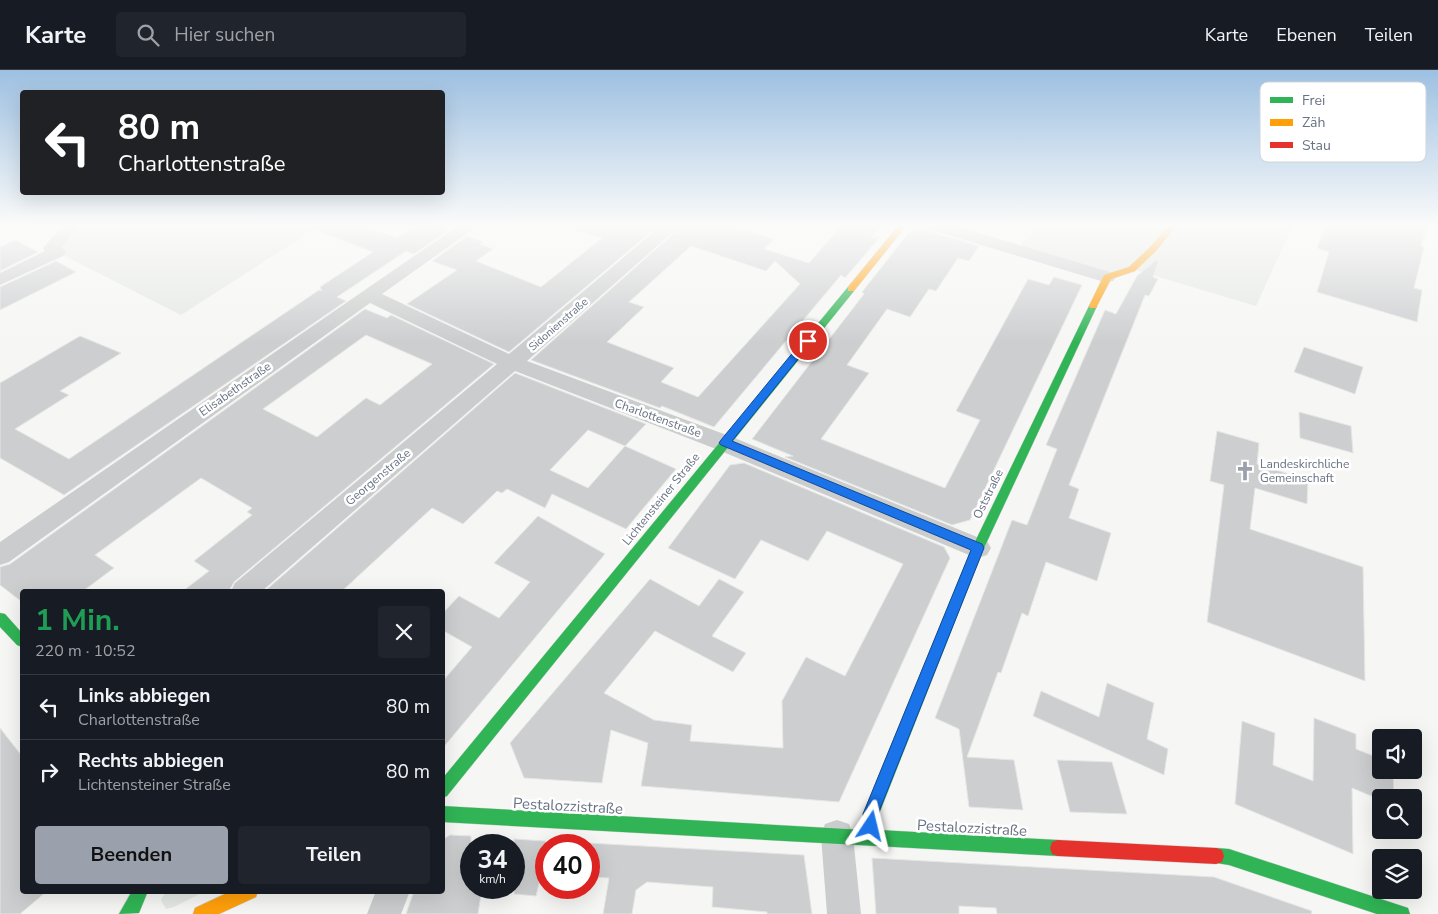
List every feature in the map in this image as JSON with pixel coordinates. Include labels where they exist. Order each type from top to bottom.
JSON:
[{"type":"street","points":[[0,280],[32,264]]},
{"type":"street","name":"Elisabethstraße","points":[[0,555],[414,264]]},
{"type":"street","name":"Sidonienstraße","points":[[512,363],[626,264]]},
{"type":"street","name":"Lichtensteiner Straße","points":[[445,787],[871,264]]},
{"type":"street","points":[[1065,264],[1107,277],[1132,269],[1137,264]]},
{"type":"street","name":"Oststraße","points":[[872,838],[871,814],[978,548],[1107,277]]},
{"type":"street","name":"Charlottenstraße","points":[[369,295],[512,363],[724,443],[978,548]]},
{"type":"street","name":"Georgenstraße","points":[[246,589],[512,363]]},
{"type":"street","points":[[0,618],[20,639]]},
{"type":"street","name":"Pestalozzistraße","points":[[445,814],[1229,857],[1402,914]]},
{"type":"street","points":[[836,836],[844,914]]},
{"type":"street","points":[[127,914],[133,907],[139,894]]},
{"type":"street","points":[[201,914],[244,894]]},
{"type":"street","points":[[384,914],[392,894]]},
{"type":"shaded area","points":[[81,264],[260,264],[181,315]]},
{"type":"shaded area","points":[[1066,264],[1275,264],[1256,306],[1132,269],[1107,277]]},
{"type":"shaded area","points":[[164,894],[199,894],[166,909],[161,900]]},
{"type":"building","points":[[0,264],[13,264],[0,271]]},
{"type":"building","points":[[49,264],[62,264],[76,272],[0,310],[0,287]]},
{"type":"building","points":[[354,264],[386,264],[337,297],[346,301],[64,495],[0,458],[0,383],[80,336],[121,353],[60,391],[69,395],[15,429],[69,459],[319,290],[322,291],[320,287]]},
{"type":"building","points":[[441,264],[484,264],[541,287],[569,264],[612,264],[509,352],[407,304],[457,270]]},
{"type":"building","points":[[639,264],[671,264],[629,302],[644,307],[607,342],[674,368],[661,382],[698,397],[800,284],[779,264],[857,264],[845,278],[841,275],[714,427],[662,406],[660,408],[531,360]]},
{"type":"building","points":[[746,264],[772,264],[766,271]]},
{"type":"building","points":[[884,264],[954,264],[936,291],[929,289],[910,317],[887,309],[847,365],[869,373],[821,439],[945,488],[980,420],[956,411],[1028,279],[1049,285],[1054,277],[1082,285],[970,520],[952,525],[785,457],[793,456],[752,439],[864,294],[862,292]]},
{"type":"building","points":[[1151,264],[1158,264],[1153,277],[1158,279],[1149,296],[1145,295],[1069,485],[1079,489],[1069,518],[1111,533],[1097,581],[1046,562],[1028,616],[1022,613],[1001,673],[998,672],[967,757],[1014,760],[1023,810],[969,807],[959,729],[935,718],[1012,520],[1027,525],[1057,449],[1046,445],[1105,310],[1116,314],[1137,276]]},
{"type":"building","points":[[1325,264],[1420,264],[1414,288],[1422,290],[1417,322],[1317,292]]},
{"type":"building","points":[[365,309],[387,318],[391,315],[494,364],[234,582],[230,589],[186,589],[209,571],[194,561],[252,515],[247,512],[252,508],[201,478],[95,555],[114,568],[86,589],[20,589],[20,600],[0,585],[0,567],[10,564]],"holes":[[[366,335],[432,364],[380,405],[366,398],[317,437],[263,409]]]},
{"type":"building","points":[[1304,347],[1363,367],[1355,394],[1294,372]]},
{"type":"building","points":[[515,373],[646,424],[625,446],[676,469],[626,529],[552,494],[545,508],[507,489],[502,493],[497,491],[463,524],[432,508],[344,589],[267,589]],"holes":[[[588,430],[625,446],[588,488],[550,470]]]},
{"type":"building","points":[[1299,412],[1351,426],[1353,453],[1300,438]]},
{"type":"building","points":[[1217,431],[1259,443],[1257,464],[1308,480],[1307,504],[1255,488],[1250,529],[1363,567],[1365,681],[1207,622],[1224,485],[1210,481]]},
{"type":"building","points":[[744,463],[944,547],[950,558],[839,802],[641,786],[648,743],[611,730],[602,783],[524,778],[510,743],[650,579],[699,606],[719,579],[744,592],[712,636],[746,653],[733,672],[655,631],[604,693],[654,720],[692,725],[690,741],[783,748],[782,701],[806,657],[845,676],[903,564],[827,531],[808,561],[761,540],[735,579],[668,548],[730,465]]},
{"type":"building","points":[[538,516],[605,554],[445,745],[445,678],[472,647],[445,632],[445,611],[459,596],[499,618],[530,582],[494,563]]},
{"type":"building","points":[[1107,683],[1154,703],[1147,739],[1168,749],[1164,775],[1033,716],[1041,691],[1099,717]]},
{"type":"building","points":[[1314,718],[1356,734],[1356,749],[1372,755],[1372,779],[1393,779],[1394,789],[1372,789],[1372,796],[1352,788],[1353,854],[1235,804],[1242,721],[1275,733],[1273,765],[1313,781]]},
{"type":"building","points":[[0,728],[20,753],[20,894],[43,894],[20,914],[0,914]]},
{"type":"building","points":[[1057,760],[1112,762],[1127,814],[1070,812]]},
{"type":"building","points":[[450,835],[460,835],[460,899],[480,899],[478,914],[406,914],[413,894],[445,894],[445,838]]},
{"type":"building","points":[[525,840],[535,840],[535,896],[525,895]]},
{"type":"building","points":[[600,844],[804,855],[812,914],[767,914],[767,912],[712,907],[713,887],[647,882],[636,890],[632,914],[603,914],[609,878],[600,878]]},
{"type":"building","points":[[872,858],[1214,877],[1312,911],[1311,914],[997,914],[996,908],[959,906],[959,914],[876,914]]},
{"type":"traffic: fast","points":[[445,787],[851,289]]},
{"type":"traffic: fast","points":[[872,838],[871,814],[978,548],[1093,306]]},
{"type":"traffic: fast","points":[[0,618],[20,639]]},
{"type":"traffic: fast","points":[[445,814],[1058,848]]},
{"type":"traffic: fast","points":[[1216,856],[1229,857],[1402,914]]},
{"type":"traffic: fast","points":[[127,914],[133,907],[139,894]]},
{"type":"traffic: slow","points":[[851,289],[871,264]]},
{"type":"traffic: slow","points":[[1093,306],[1107,277],[1132,269],[1137,264]]},
{"type":"traffic: slow","points":[[201,914],[244,894]]},
{"type":"traffic: jam","points":[[1058,848],[1216,856]]},
{"type":"place","name":"Landeskirchliche Gemeinschaft","points":[[1245,471]]},
{"type":"route","points":[[808,341],[724,443],[978,548],[871,814],[871,826]]}]
